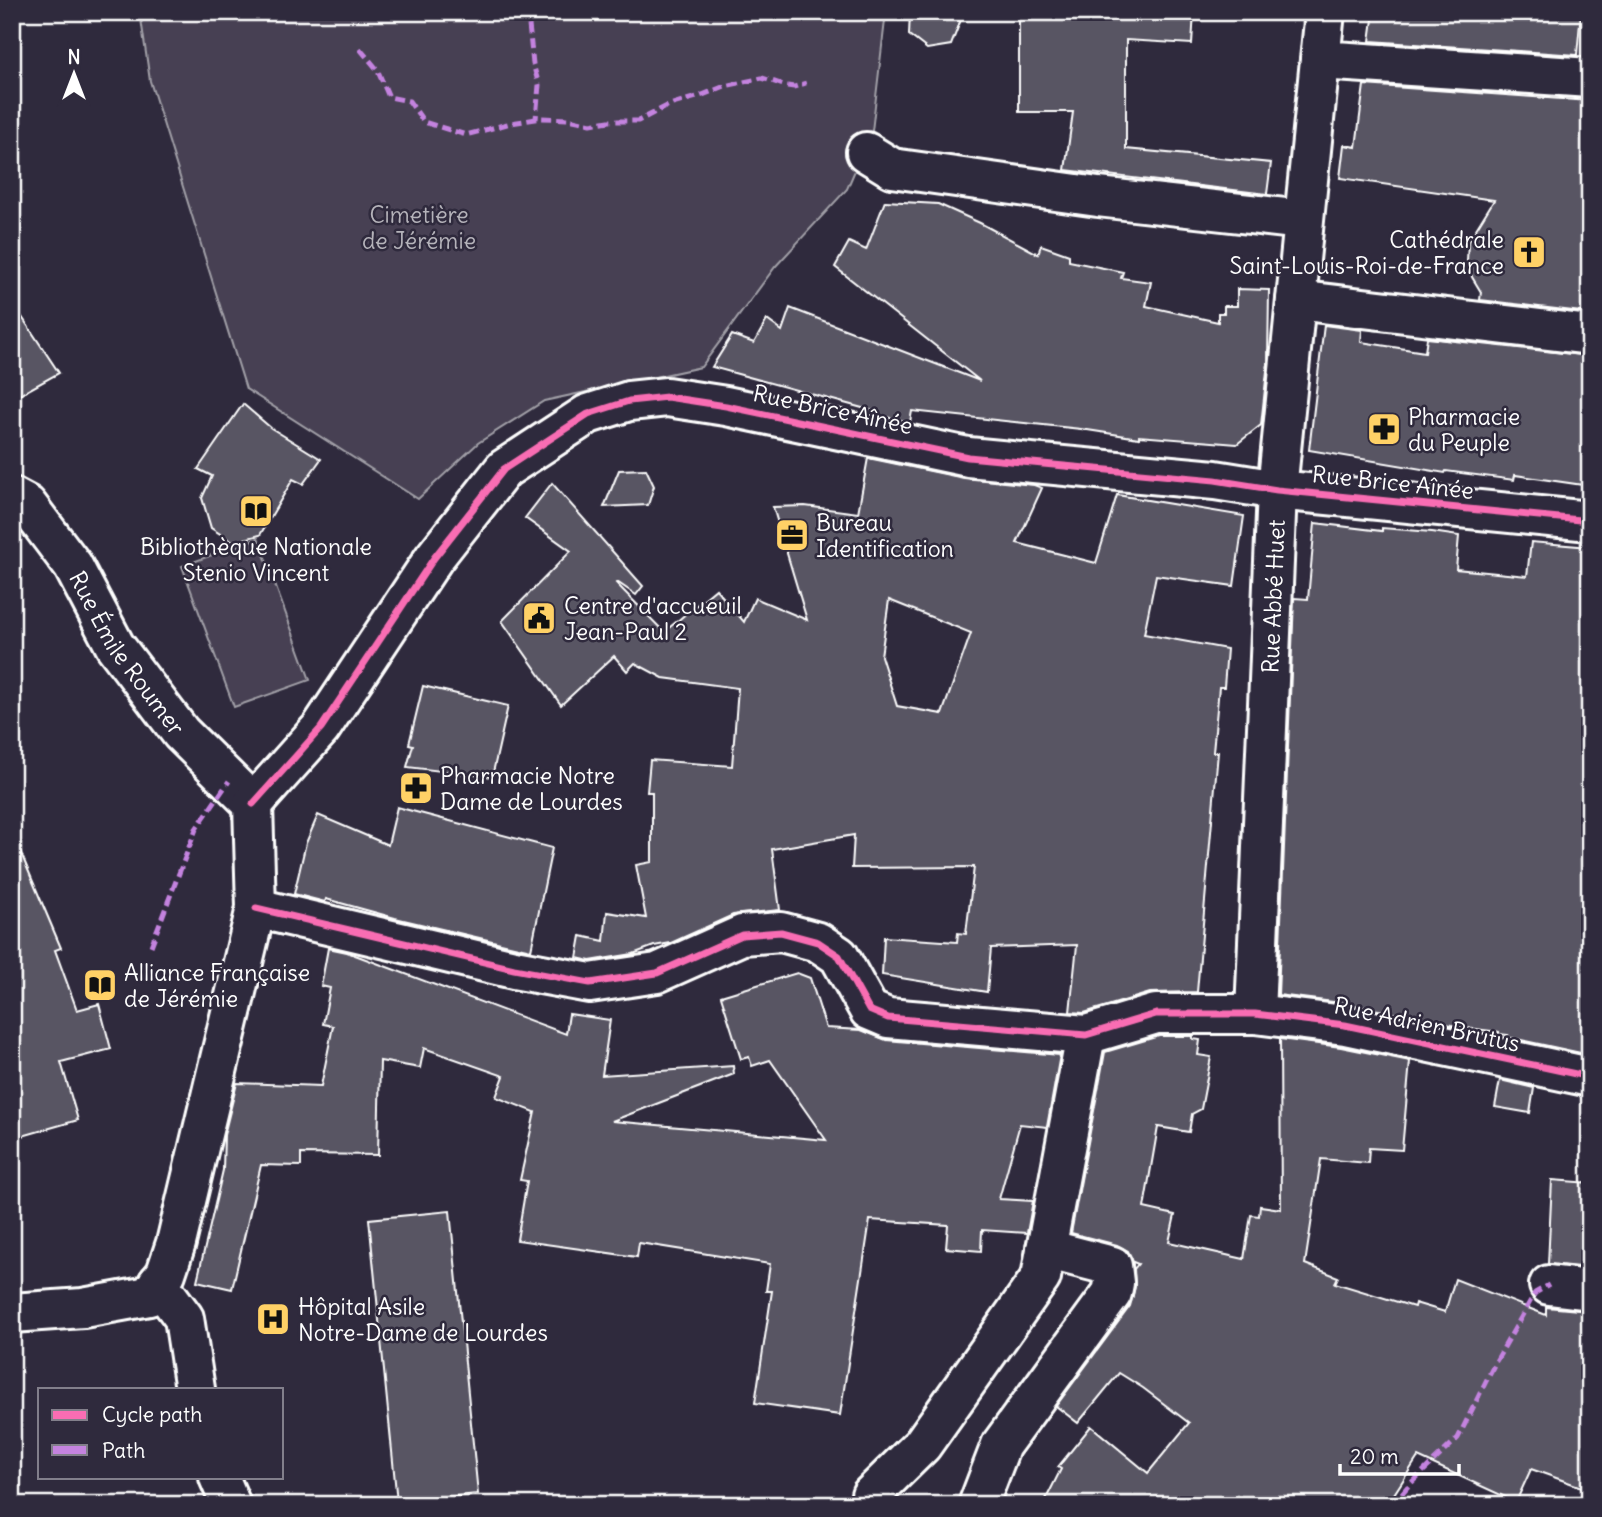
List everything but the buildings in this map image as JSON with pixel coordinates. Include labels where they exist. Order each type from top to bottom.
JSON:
[{"type":"street","name":"Rue Abbé Huet","points":[[1255,1014],[1277,490],[1325,12]]},
{"type":"street","points":[[1320,60],[1590,78]]},
{"type":"street","points":[[866,152],[892,168],[1098,197],[1303,220]]},
{"type":"street","points":[[1296,299],[1590,335]]},
{"type":"street","name":"Rue Brice Aînée","points":[[253,804],[321,728],[434,558],[504,469],[588,414],[629,401],[667,397],[726,406],[968,457],[1215,480],[1277,490],[1590,521]]},
{"type":"street","name":"Rue Émile Roumer","points":[[12,497],[27,505],[73,566],[115,646],[181,733],[253,804]]},
{"type":"street","points":[[12,1313],[83,1308],[149,1296],[166,1273],[176,1243],[256,908],[253,804]]},
{"type":"street","points":[[256,908],[514,970],[590,983],[657,973],[742,935],[780,932],[818,942],[839,956],[869,1010],[888,1018],[1086,1035],[1041,1277],[922,1445],[871,1494]]},
{"type":"street","name":"Rue Adrien Brutus","points":[[1086,1035],[1156,1014],[1255,1014],[1345,1025],[1590,1077]]},
{"type":"street","points":[[978,1505],[1001,1445],[1112,1293],[1112,1266],[1045,1249]]},
{"type":"street","points":[[158,1283],[184,1318],[195,1388]]},
{"type":"street","points":[[1549,1285],[1590,1290]]},
{"type":"street","points":[[219,1478],[231,1505]]},
{"type":"green space","name":"Cimetière de Jérémie","points":[[140,12],[886,12],[872,131],[847,189],[775,267],[701,367],[544,401],[478,443],[418,499],[246,389],[150,81]]},
{"type":"green space","points":[[258,538],[310,680],[234,707],[182,566]]},
{"type":"marked path","points":[[522,12],[529,25],[533,64],[539,85],[536,119]]},
{"type":"marked path","points":[[360,49],[377,69],[389,97],[409,101],[424,122],[466,135],[542,118],[569,119],[591,124],[638,121],[669,105],[725,86],[762,78],[794,87],[806,83]]},
{"type":"marked path","points":[[151,946],[196,829],[229,781]]},
{"type":"marked path","points":[[1392,1505],[1458,1438],[1495,1363],[1535,1293],[1549,1285]]},
{"type":"cycle path","points":[[253,804],[321,728],[434,558],[504,469],[588,414],[629,401],[667,397],[726,406],[968,457],[1215,480],[1277,490],[1590,521]]},
{"type":"cycle path","points":[[256,908],[514,969],[590,983],[657,973],[742,935],[781,932],[818,942],[839,956],[869,1010],[888,1018],[1086,1035],[1156,1014],[1255,1014],[1345,1025],[1590,1077]]},
{"type":"place","name":"Cathédrale Saint-Louis-Roi-de-France","points":[[1529,252]]},
{"type":"place","name":"Pharmacie du Peuple","points":[[1384,429]]},
{"type":"place","name":"Bibliothèque Nationale Stenio Vincent","points":[[256,511]]},
{"type":"place","name":"Bureau Identification","points":[[792,535]]},
{"type":"place","name":"Centre d'accueuil Jean-Paul 2","points":[[539,618]]},
{"type":"place","name":"Pharmacie Notre Dame de Lourdes","points":[[416,788]]},
{"type":"place","name":"Alliance Française de Jérémie","points":[[100,985]]},
{"type":"place","name":"Hôpital Asile Notre-Dame de Lourdes","points":[[273,1319]]}]
